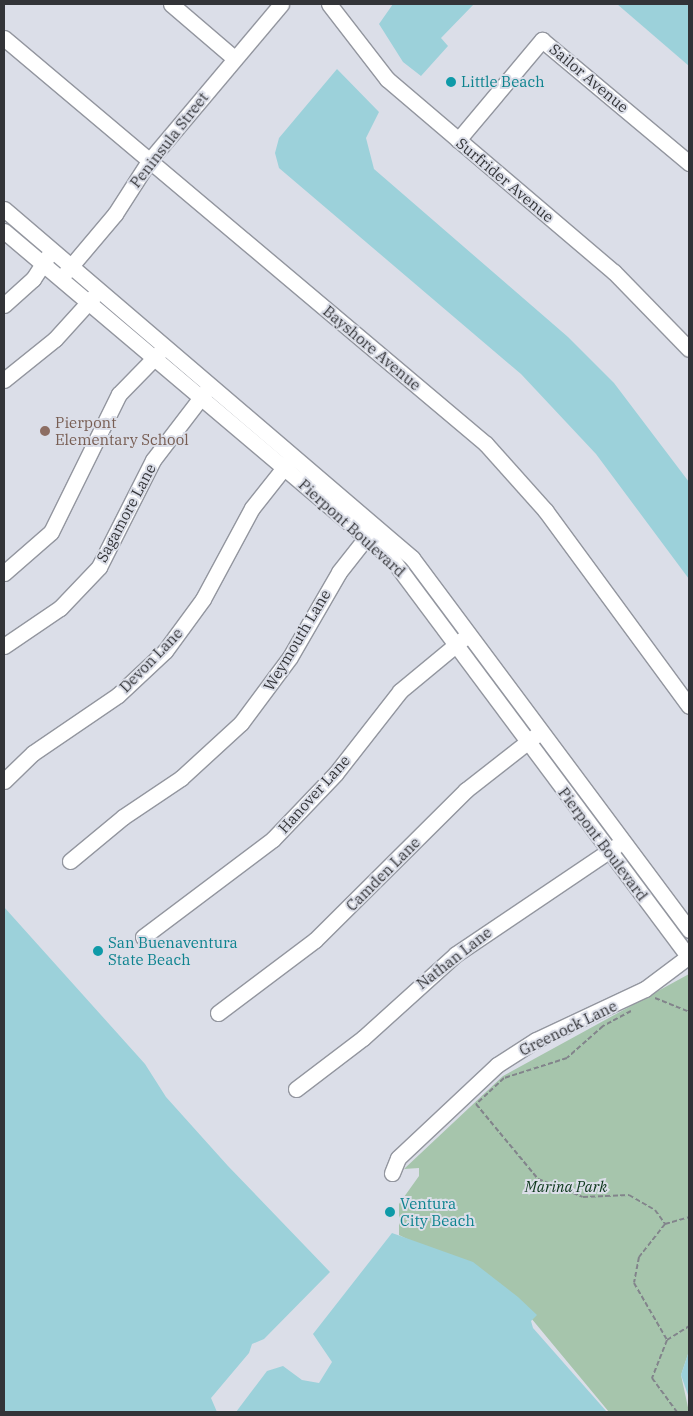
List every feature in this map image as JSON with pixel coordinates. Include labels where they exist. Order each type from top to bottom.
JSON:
[{"type":"street","points":[[170,4],[234,58]]},
{"type":"street","name":"Peninsula Street","points":[[60,278],[115,214],[148,161],[281,4]]},
{"type":"street","name":"Surfrider Avenue","points":[[329,4],[355,32],[378,70],[614,272],[689,349]]},
{"type":"street","name":"Bayshore Avenue","points":[[4,38],[505,463],[689,706]]},
{"type":"street","name":"Sailor Avenue","points":[[458,140],[542,40],[689,163]]},
{"type":"street","name":"Pierpont Boulevard","points":[[4,209],[376,525],[412,558],[527,742],[689,957]]},
{"type":"street","name":"Pierpont Boulevard","points":[[4,231],[199,398],[366,537],[407,576],[542,730],[689,930]]},
{"type":"street","points":[[4,305],[33,279],[42,263],[54,250]]},
{"type":"street","points":[[4,380],[55,339],[100,289]]},
{"type":"street","points":[[4,574],[51,532],[119,394],[165,347]]},
{"type":"street","name":"Sagamore Lane","points":[[4,646],[60,608],[99,567],[154,460],[210,385]]},
{"type":"street","name":"Devon Lane","points":[[4,781],[34,753],[118,695],[165,651],[203,598],[252,508],[294,455]]},
{"type":"street","name":"Weymouth Lane","points":[[70,861],[123,817],[180,778],[241,723],[267,691],[323,596],[376,525]]},
{"type":"street","name":"Hanover Lane","points":[[143,937],[273,839],[336,774],[400,691],[463,638]]},
{"type":"street","name":"Camden Lane","points":[[218,1013],[315,940],[466,790],[542,730]]},
{"type":"street","name":"Nathan Lane","points":[[296,1089],[355,1044],[456,954],[623,841]]},
{"type":"street","name":"Greenock Lane","points":[[392,1173],[398,1158],[497,1065],[536,1040],[645,990],[689,957]]},
{"type":"path","points":[[647,1003],[655,998],[689,1012]]},
{"type":"path","points":[[638,1007],[603,1026],[567,1058],[504,1078],[476,1104],[538,1179],[583,1197],[629,1195],[655,1210],[665,1224]]},
{"type":"path","points":[[666,1340],[634,1283],[639,1257],[665,1224],[689,1217]]},
{"type":"path","points":[[677,1412],[652,1378],[666,1340],[689,1326]]},
{"type":"green space","name":"Marina Park","points":[[689,974],[689,1351],[681,1375],[689,1412],[609,1412],[531,1318],[469,1270],[399,1235],[399,1204],[419,1176],[419,1168],[404,1169],[503,1076]]},
{"type":"water","points":[[393,4],[474,4],[441,38],[448,46],[421,76],[403,62],[379,24]]},
{"type":"water","points":[[617,4],[689,4],[689,66]]},
{"type":"water","points":[[337,69],[379,112],[366,138],[374,169],[568,337],[614,383],[689,482],[689,579],[596,454],[521,374],[279,168],[275,153],[279,138]]},
{"type":"water","points":[[4,907],[145,1064],[166,1097],[228,1166],[330,1272],[264,1339],[252,1344],[249,1353],[211,1398],[217,1412],[4,1412]]},
{"type":"water","points":[[392,1233],[473,1262],[518,1297],[537,1315],[531,1321],[533,1328],[607,1412],[236,1412],[267,1371],[283,1366],[302,1380],[319,1383],[332,1362],[313,1334]]},
{"type":"water","points":[[689,1351],[689,1398],[681,1375]]},
{"type":"place","name":"Little Beach","points":[[451,82]]},
{"type":"place","name":"Pierpont Elementary School","points":[[45,431]]},
{"type":"place","name":"San Buenaventura State Beach","points":[[98,951]]},
{"type":"place","name":"Ventura City Beach","points":[[390,1212]]}]
